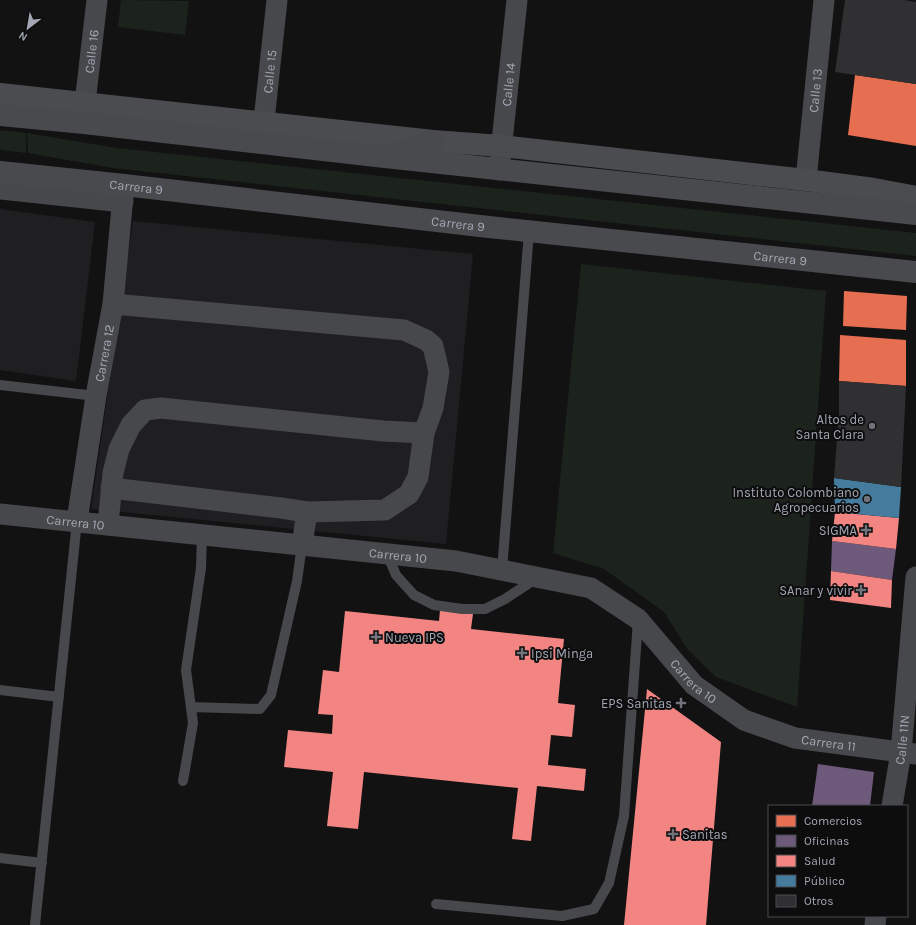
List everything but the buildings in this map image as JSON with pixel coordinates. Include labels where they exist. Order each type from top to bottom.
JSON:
[{"type":"main road","points":[[0,115],[84,123],[262,133],[385,157],[916,214]]},
{"type":"main road","points":[[385,157],[433,141]]},
{"type":"main road","name":"Carrera 9","points":[[0,172],[123,193],[529,232],[916,272]]},
{"type":"street","name":"Calle 16","points":[[85,103],[97,0]]},
{"type":"street","name":"Calle 15","points":[[262,133],[277,0]]},
{"type":"street","name":"Calle 14","points":[[499,170],[517,0]]},
{"type":"street","name":"Calle 13","points":[[806,180],[824,0]]},
{"type":"street","points":[[0,94],[85,103],[262,133],[433,141],[501,146],[916,193]]},
{"type":"street","points":[[0,189],[123,193]]},
{"type":"street","points":[[874,189],[916,197]]},
{"type":"street","name":"Carrera 12","points":[[77,521],[96,396],[113,304],[123,193]]},
{"type":"street","points":[[111,488],[307,512],[385,510],[409,494],[418,477],[424,434],[433,408],[439,372],[433,346],[426,340],[404,330],[113,304]]},
{"type":"street","points":[[108,524],[113,473],[119,449],[131,425],[145,410],[161,408],[424,434]]},
{"type":"street","points":[[302,545],[307,512]]},
{"type":"street","name":"Carrera 10","points":[[0,514],[456,561],[591,588],[638,618],[694,685],[744,720]]},
{"type":"street","name":"Calle 11N","points":[[892,805],[908,753],[916,577]]},
{"type":"street","name":"Carrera 11","points":[[744,720],[795,738],[908,753]]},
{"type":"lane","points":[[502,570],[529,232]]},
{"type":"lane","points":[[0,385],[96,396]]},
{"type":"lane","points":[[35,925],[77,521]]},
{"type":"lane","points":[[183,781],[193,723],[186,670],[201,568],[202,534]]},
{"type":"lane","points":[[191,707],[260,709],[271,695],[295,588],[302,545]]},
{"type":"lane","points":[[387,554],[396,575],[414,595],[434,605],[462,609],[485,609],[505,599],[538,577]]},
{"type":"lane","points":[[436,904],[562,916],[594,908],[610,883],[624,816],[638,618]]},
{"type":"lane","points":[[0,690],[59,698]]},
{"type":"lane","points":[[0,858],[42,863]]},
{"type":"shaded area","points":[[121,0],[189,1],[185,35],[118,27]]},
{"type":"shaded area","points":[[0,130],[26,133],[26,153],[0,150]]},
{"type":"shaded area","points":[[27,133],[117,148],[916,233],[916,256],[113,168],[28,153]]},
{"type":"shaded area","points":[[0,209],[95,222],[76,381],[0,370]]},
{"type":"shaded area","points":[[133,221],[473,254],[446,544],[91,509]]},
{"type":"shaded area","points":[[581,264],[826,291],[797,707],[716,677],[688,650],[664,612],[604,569],[553,553]]},
{"type":"place","name":"Altos de Santa Clara","points":[[872,426]]},
{"type":"place","name":"Instituto Colombiano Agropecuarios","points":[[867,499]]},
{"type":"place","name":"SIGMA","points":[[866,530]]},
{"type":"place","name":"SAnar y vivir","points":[[861,590]]},
{"type":"place","name":"Nueva IPS","points":[[376,637]]},
{"type":"place","name":"Ipsi Minga","points":[[522,653]]},
{"type":"place","name":"EPS Sanitas","points":[[681,703]]},
{"type":"place","name":"Sanitas","points":[[673,834]]}]
